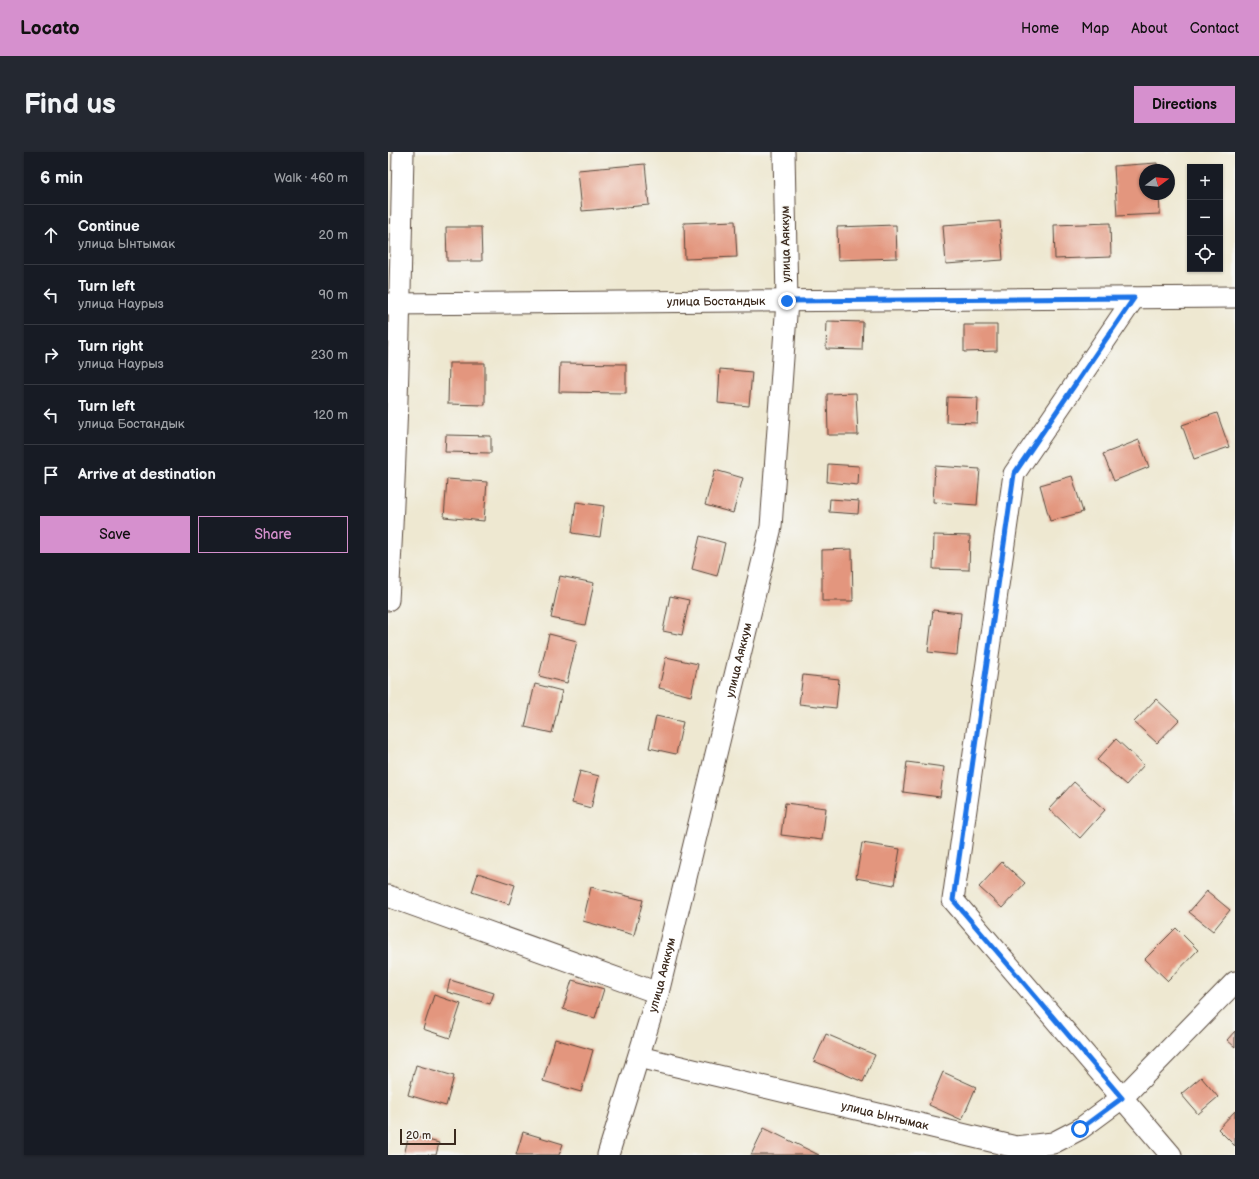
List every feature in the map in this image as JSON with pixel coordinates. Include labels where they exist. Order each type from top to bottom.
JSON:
[{"type":"street","points":[[388,600],[394,498],[394,304],[403,152]]},
{"type":"street","name":"улица Аяккум","points":[[608,1155],[658,993],[771,527],[787,301],[784,152]]},
{"type":"street","name":"улица Бостандык","points":[[394,304],[1235,297]]},
{"type":"street","points":[[1134,298],[1014,474],[953,900],[1171,1155]]},
{"type":"street","points":[[388,896],[658,993]]},
{"type":"street","name":"улица Ынтымак","points":[[639,1057],[1016,1147],[1053,1143],[1080,1129],[1122,1098],[1235,982]]},
{"type":"building","points":[[645,164],[649,205],[582,211],[578,170]]},
{"type":"building","points":[[1139,164],[1139,200],[1159,200],[1160,214],[1117,216],[1114,166]]},
{"type":"building","points":[[735,221],[737,257],[685,259],[684,223]]},
{"type":"building","points":[[1000,221],[1003,260],[946,264],[943,225]]},
{"type":"building","points":[[1110,223],[1111,257],[1055,259],[1054,225]]},
{"type":"building","points":[[896,225],[897,258],[838,260],[837,227]]},
{"type":"building","points":[[446,227],[481,227],[482,261],[447,261]]},
{"type":"building","points":[[827,321],[863,322],[862,350],[826,349]]},
{"type":"building","points":[[964,325],[997,325],[997,351],[964,352]]},
{"type":"building","points":[[449,363],[485,363],[485,405],[448,404]]},
{"type":"building","points":[[560,363],[626,364],[626,393],[559,392]]},
{"type":"building","points":[[720,369],[752,372],[749,406],[718,403]]},
{"type":"building","points":[[856,393],[858,435],[828,435],[827,394]]},
{"type":"building","points":[[947,397],[978,398],[977,423],[946,422]]},
{"type":"building","points":[[1217,413],[1229,447],[1194,459],[1182,425]]},
{"type":"building","points":[[446,435],[491,436],[491,453],[445,452]]},
{"type":"building","points":[[1139,440],[1149,467],[1114,481],[1103,454]]},
{"type":"building","points":[[828,464],[859,466],[858,485],[827,482]]},
{"type":"building","points":[[935,466],[980,469],[977,505],[933,502]]},
{"type":"building","points":[[715,470],[743,478],[733,513],[705,505]]},
{"type":"building","points":[[1072,476],[1083,512],[1050,521],[1040,485]]},
{"type":"building","points":[[447,479],[487,482],[484,521],[444,517]]},
{"type":"building","points":[[830,499],[859,501],[858,514],[829,512]]},
{"type":"building","points":[[576,502],[604,506],[600,537],[572,533]]},
{"type":"building","points":[[934,535],[970,536],[969,570],[933,569]]},
{"type":"building","points":[[700,536],[725,543],[717,576],[692,569]]},
{"type":"building","points":[[852,549],[853,601],[822,601],[822,550]]},
{"type":"building","points":[[560,576],[594,583],[585,625],[551,618]]},
{"type":"building","points":[[670,596],[689,600],[682,635],[663,631]]},
{"type":"building","points":[[933,610],[961,613],[957,655],[928,652]]},
{"type":"building","points":[[549,634],[577,641],[567,683],[539,676]]},
{"type":"building","points":[[666,657],[698,664],[691,696],[659,688]]},
{"type":"building","points":[[803,675],[839,679],[836,708],[799,704]]},
{"type":"building","points":[[535,684],[562,691],[552,733],[525,727]]},
{"type":"building","points":[[1156,699],[1179,720],[1157,743],[1134,722]]},
{"type":"building","points":[[656,716],[683,722],[676,754],[649,748]]},
{"type":"building","points":[[1116,739],[1144,765],[1126,785],[1097,760]]},
{"type":"building","points":[[907,762],[944,767],[940,797],[903,792]]},
{"type":"building","points":[[580,771],[599,776],[591,808],[572,803]]},
{"type":"building","points":[[1074,782],[1105,810],[1080,838],[1049,809]]},
{"type":"building","points":[[785,803],[826,808],[822,840],[781,835]]},
{"type":"building","points":[[862,843],[900,849],[894,885],[856,878]]},
{"type":"building","points":[[1002,862],[1025,883],[1002,908],[979,887]]},
{"type":"building","points":[[478,873],[515,885],[509,904],[472,892]]},
{"type":"building","points":[[591,887],[643,900],[634,935],[583,921]]},
{"type":"building","points":[[1207,891],[1230,910],[1213,931],[1189,912]]},
{"type":"building","points":[[1176,928],[1198,950],[1168,981],[1145,959]]},
{"type":"building","points":[[450,980],[494,993],[490,1004],[447,992]]},
{"type":"building","points":[[572,980],[604,989],[595,1018],[563,1009]]},
{"type":"building","points":[[434,995],[461,1004],[450,1038],[423,1029]]},
{"type":"building","points":[[1235,1031],[1235,1047],[1227,1040]]},
{"type":"building","points":[[826,1034],[875,1055],[863,1082],[814,1061]]},
{"type":"building","points":[[555,1039],[593,1050],[581,1092],[543,1081]]},
{"type":"building","points":[[416,1065],[454,1076],[446,1106],[408,1095]]},
{"type":"building","points":[[943,1072],[976,1087],[962,1120],[929,1105]]},
{"type":"building","points":[[1201,1077],[1218,1097],[1198,1114],[1181,1094]]},
{"type":"building","points":[[1235,1111],[1235,1146],[1218,1129]]},
{"type":"building","points":[[764,1128],[819,1155],[751,1155]]},
{"type":"building","points":[[523,1132],[563,1144],[559,1155],[516,1155]]},
{"type":"building","points":[[409,1135],[439,1143],[436,1155],[404,1155]]},
{"type":"route","points":[[787,301],[1134,298],[1014,474],[953,900],[1122,1098],[1080,1129]]}]
